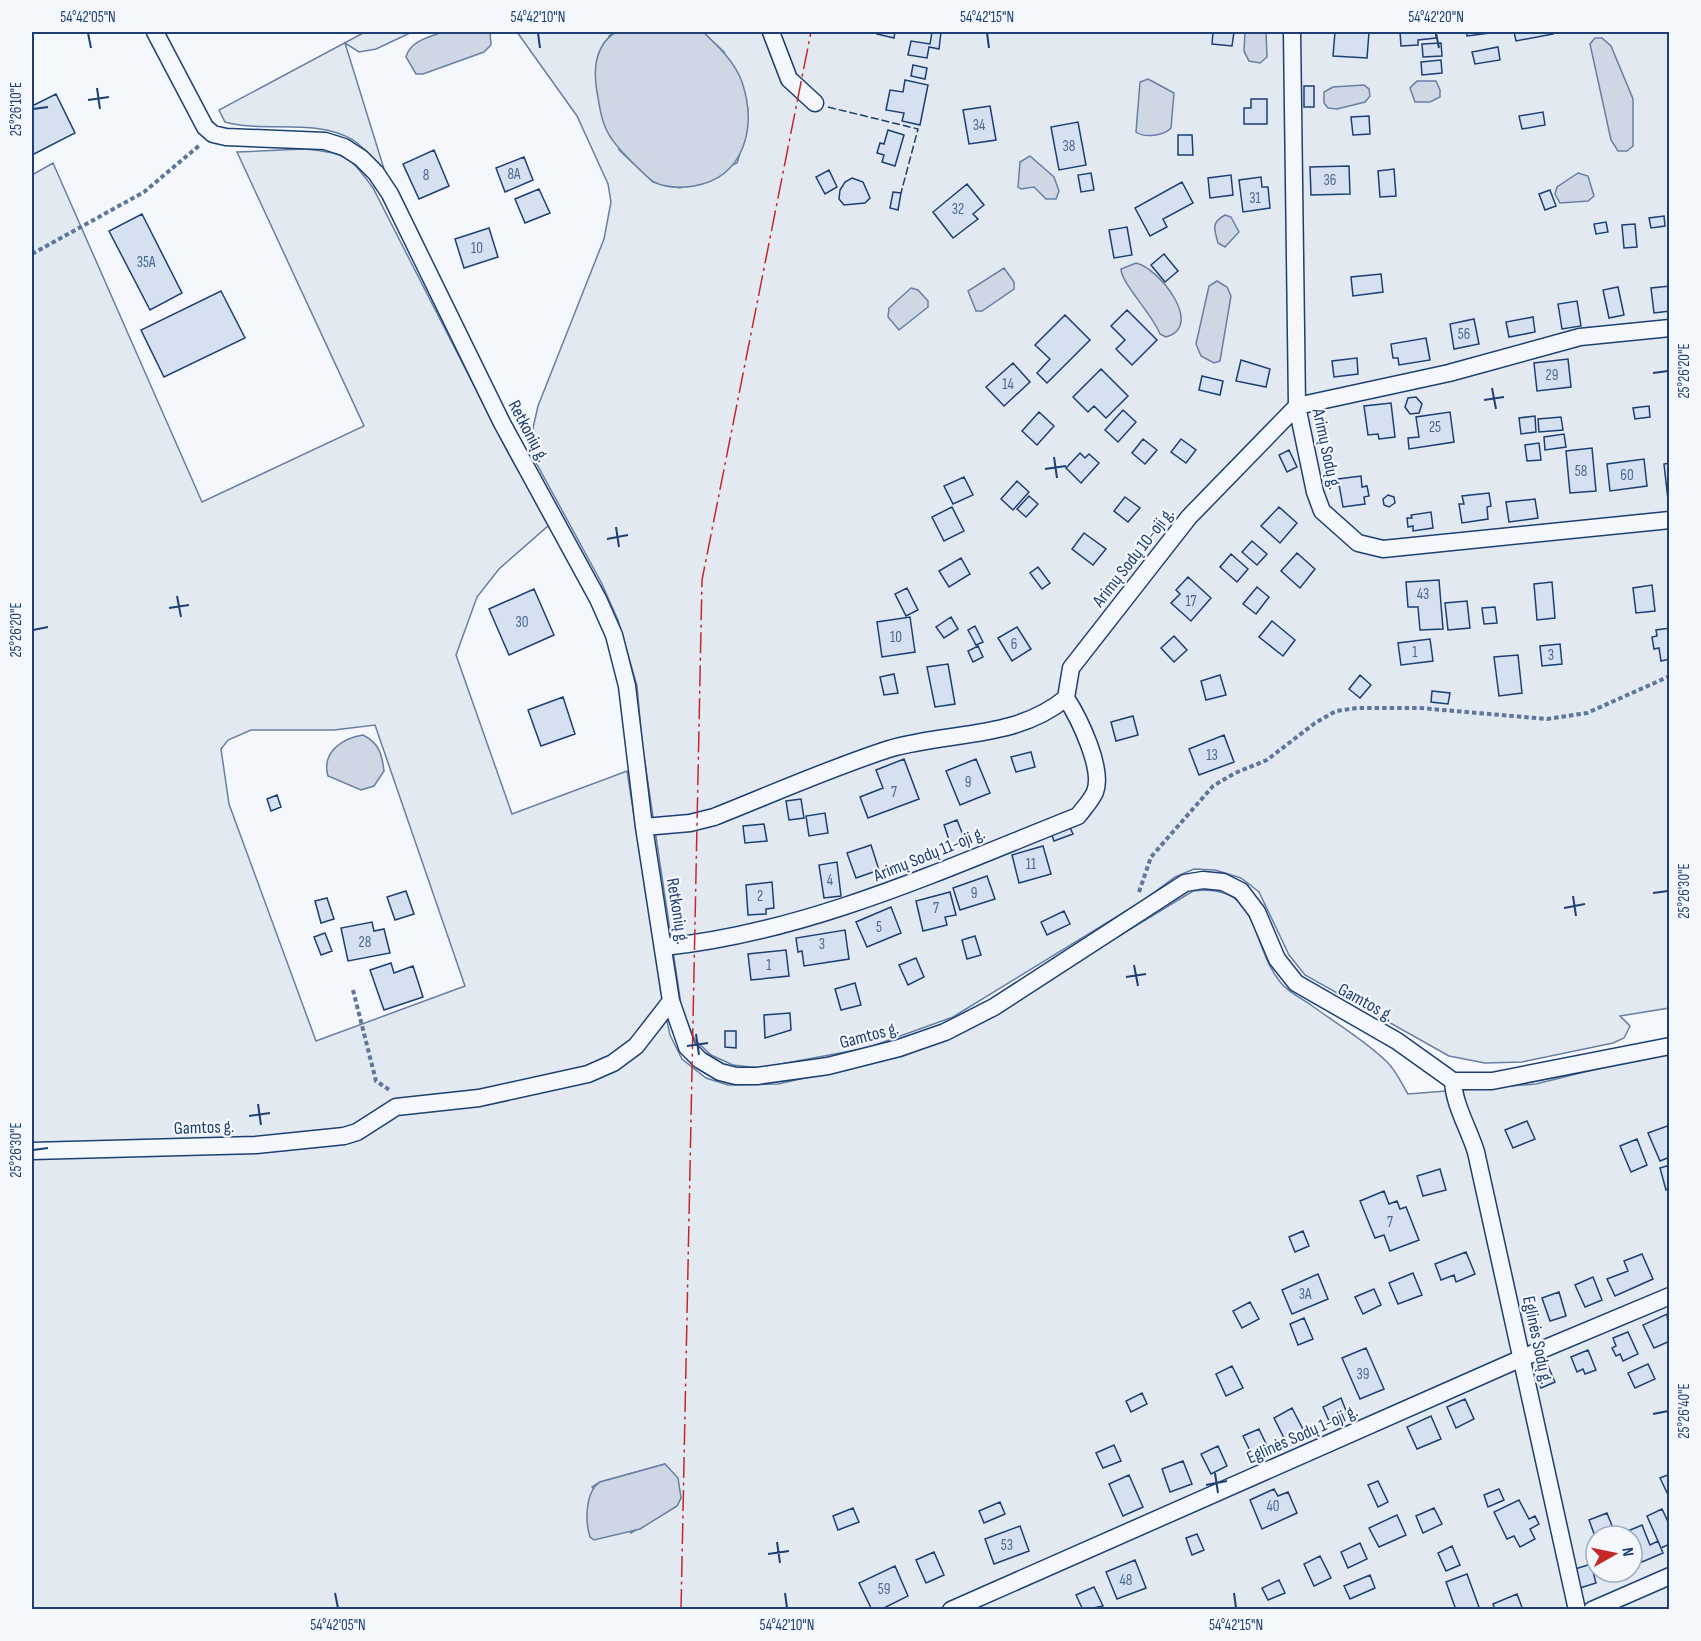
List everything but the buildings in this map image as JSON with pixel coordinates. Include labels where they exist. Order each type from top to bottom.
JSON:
[{"type":"street","points":[[155,32],[205,128],[213,134]]},
{"type":"street","points":[[771,32],[789,79],[815,103]]},
{"type":"street","name":"Arimų Sodų g.","points":[[1292,32],[1298,406],[1315,492],[1322,511],[1358,543],[1383,549],[1670,520]]},
{"type":"street","name":"Retkonių g.","points":[[213,134],[226,137],[325,141],[344,147],[361,158],[376,173],[390,195],[502,423],[598,599],[614,635],[627,686],[644,827],[671,1001]]},
{"type":"street","points":[[1298,406],[1449,373],[1580,337],[1670,328]]},
{"type":"street","name":"Arimų Sodų 10-oji g.","points":[[1066,698],[1071,668],[1189,517],[1298,406]]},
{"type":"street","points":[[644,827],[690,823],[714,817],[890,749],[1015,726],[1052,710],[1066,698]]},
{"type":"street","name":"Arimų Sodų 11-oji g.","points":[[664,947],[714,942],[852,906],[1078,816],[1095,792],[1098,774],[1078,717],[1066,698]]},
{"type":"street","name":"Gamtos g.","points":[[671,1001],[687,1047],[700,1060],[720,1072],[736,1076],[757,1076],[828,1066],[899,1048],[955,1027],[994,1007],[1185,883],[1203,880],[1223,882],[1241,891],[1257,912],[1277,959],[1296,983],[1397,1041],[1453,1081]]},
{"type":"street","name":"Gamtos g.","points":[[32,1151],[256,1145],[344,1136],[357,1132],[396,1107],[479,1098],[588,1074],[614,1063],[636,1046],[671,1001]]},
{"type":"street","points":[[1453,1081],[1492,1081],[1536,1074],[1670,1046]]},
{"type":"street","name":"Eglinės Sodų g.","points":[[1453,1081],[1453,1095],[1468,1125],[1476,1152],[1577,1610]]},
{"type":"street","name":"Eglinės Sodų 1-oji g.","points":[[951,1610],[1522,1358],[1670,1296]]},
{"type":"street","points":[[1592,1610],[1670,1576]]},
{"type":"path","points":[[32,254],[144,192],[213,134]]},
{"type":"path","points":[[1130,918],[1152,857],[1213,786],[1234,773],[1267,760],[1315,723],[1336,711],[1357,708],[1420,708],[1547,719],[1587,713],[1670,676]]},
{"type":"path","points":[[353,990],[376,1081],[412,1105]]},
{"type":"shaded area","points":[[365,32],[412,32],[376,49],[359,52],[345,43],[384,169],[357,143],[339,133],[323,129],[240,125],[225,122],[219,110]]},
{"type":"shaded area","points":[[443,32],[490,32],[491,45],[484,52],[423,74],[416,74],[406,57],[408,52],[421,40]]},
{"type":"shaded area","points":[[517,32],[616,32],[609,36],[619,150],[653,182],[680,188],[737,163],[744,140],[748,109],[724,52],[703,32],[1669,32],[1669,1008],[1620,1016],[1630,1026],[1624,1038],[1613,1043],[1522,1062],[1485,1063],[1449,1056],[1305,975],[1289,955],[1259,892],[1241,878],[1215,870],[1194,869],[1175,877],[1144,900],[953,1017],[867,1048],[759,1068],[733,1065],[711,1055],[695,1040],[682,1011],[642,743],[637,686],[618,620],[601,582],[533,457],[533,428],[538,406],[604,239],[611,202],[608,184],[577,116]]},
{"type":"shaded area","points":[[616,32],[703,32],[731,61],[742,82],[748,116],[743,148],[736,161],[725,172],[711,181],[694,186],[663,185],[649,178],[616,145],[606,130],[603,120],[595,75],[600,51],[609,37]]},
{"type":"shaded area","points":[[1245,32],[1266,32],[1267,57],[1260,63],[1249,61],[1244,51]]},
{"type":"shaded area","points":[[1595,38],[1602,38],[1611,46],[1633,99],[1633,146],[1627,151],[1618,151],[1611,140],[1590,44]]},
{"type":"shaded area","points":[[1148,79],[1174,93],[1171,128],[1164,133],[1154,135],[1136,132],[1140,82]]},
{"type":"shaded area","points":[[1417,81],[1436,81],[1440,97],[1430,102],[1415,102],[1410,88]]},
{"type":"shaded area","points":[[1364,85],[1369,89],[1370,96],[1365,102],[1337,109],[1328,108],[1324,103],[1324,92],[1333,87]]},
{"type":"shaded area","points":[[318,150],[338,154],[358,169],[373,188],[511,458],[549,525],[499,569],[477,597],[456,655],[512,814],[627,771],[670,1035],[682,1059],[706,1078],[728,1085],[778,1084],[903,1056],[951,1038],[1193,891],[1215,891],[1231,896],[1243,906],[1251,919],[1271,968],[1281,983],[1380,1055],[1394,1070],[1408,1094],[1536,1084],[1669,1051],[1669,1609],[32,1609],[32,175],[53,163],[202,502],[364,426],[237,152]],"holes":[[[375,725],[465,986],[316,1041],[229,804],[221,749],[228,740],[251,730],[334,730]],[[665,1464],[681,1498],[677,1506],[631,1533],[592,1487],[600,1482]]]},
{"type":"shaded area","points":[[1030,156],[1054,177],[1059,191],[1056,199],[1046,199],[1034,187],[1021,189],[1018,187],[1020,162]]},
{"type":"shaded area","points":[[1578,173],[1588,176],[1594,196],[1588,201],[1560,203],[1555,194],[1557,187]]},
{"type":"shaded area","points":[[1225,215],[1231,217],[1239,232],[1225,247],[1218,243],[1215,226],[1217,221]]},
{"type":"shaded area","points":[[1136,263],[1156,275],[1166,286],[1180,310],[1181,322],[1177,331],[1166,337],[1160,334],[1122,275],[1121,269]]},
{"type":"shaded area","points":[[1004,268],[1014,282],[1014,289],[982,311],[976,311],[968,291]]},
{"type":"shaded area","points":[[1217,281],[1227,287],[1231,296],[1220,361],[1214,363],[1201,356],[1196,344],[1209,286]]},
{"type":"shaded area","points":[[911,288],[918,290],[928,301],[928,307],[899,330],[888,317],[889,308]]},
{"type":"shaded area","points":[[363,735],[379,750],[384,771],[374,786],[361,790],[328,776],[327,767],[335,748],[348,739]]},
{"type":"shaded area","points":[[665,1464],[678,1478],[681,1498],[677,1506],[640,1529],[594,1540],[590,1537],[587,1523],[589,1500],[591,1493],[600,1482]]},
{"type":"fence","points":[[828,107],[918,129],[901,193]]},
{"type":"power","points":[[681,1610],[702,580],[811,32]]}]
